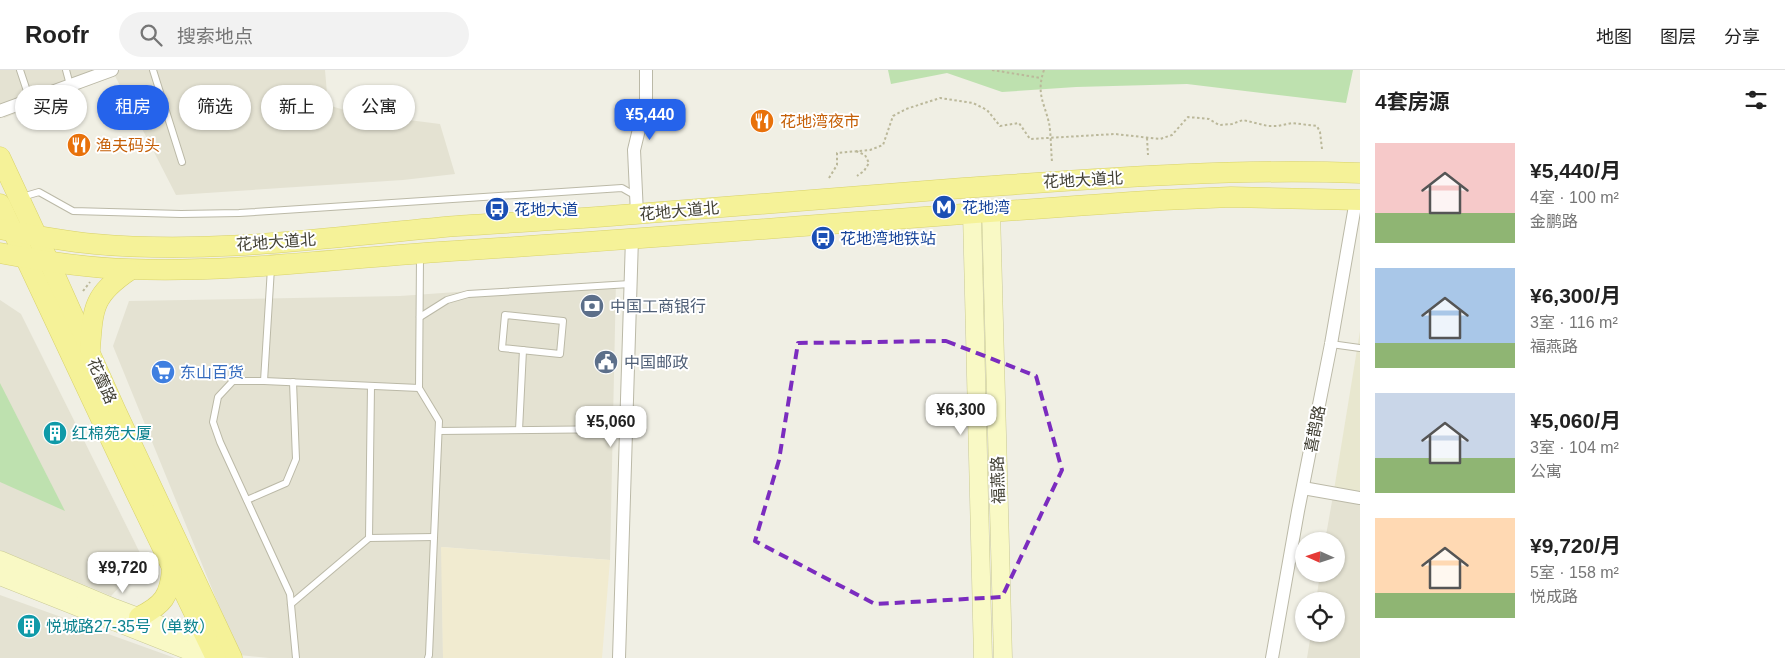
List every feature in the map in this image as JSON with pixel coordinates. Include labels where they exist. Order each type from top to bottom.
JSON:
[{"type":"main road","name":"花蕾路","points":[[0,158],[9,201],[7,230],[26,258],[172,569],[210,656]]},
{"type":"main road","name":"花地大道北","points":[[7,230],[93,244],[198,246],[289,242],[459,226],[636,206],[800,200],[1076,180],[1266,171],[1360,173]]},
{"type":"main road","name":"花地大道北","points":[[0,253],[49,262],[130,270],[272,266],[420,253],[1231,196],[1358,200]]},
{"type":"main road","name":"花蕾路","points":[[9,201],[36,236],[49,262],[232,658]]},
{"type":"main road","points":[[90,353],[92,320],[97,301],[108,287],[130,270]]},
{"type":"main road","points":[[139,617],[162,602],[171,584],[172,569]]},
{"type":"street","points":[[70,85],[112,70]]},
{"type":"street","points":[[636,206],[634,150],[646,100],[646,70]]},
{"type":"street","points":[[0,111],[15,106]]},
{"type":"street","name":"喜鹊路","points":[[1272,658],[1358,200]]},
{"type":"street","name":"福燕路","points":[[982,212],[983,658]]},
{"type":"street","name":"福燕路","points":[[982,212],[1003,658]]},
{"type":"street","points":[[619,658],[632,238]]},
{"type":"street","points":[[1303,488],[1360,498]]},
{"type":"street","points":[[0,560],[178,632],[210,656]]},
{"type":"street","points":[[0,576],[210,656]]},
{"type":"lane","points":[[20,70],[25,85]]},
{"type":"lane","points":[[66,70],[70,85]]},
{"type":"lane","points":[[153,70],[182,162]]},
{"type":"lane","points":[[9,201],[39,192],[73,211],[181,214],[240,213],[622,188],[636,206]]},
{"type":"lane","points":[[420,253],[419,388],[439,421],[430,656],[428,658]]},
{"type":"lane","points":[[264,381],[272,266]]},
{"type":"lane","points":[[420,317],[446,300],[468,294],[630,284]]},
{"type":"lane","points":[[505,315],[563,321],[560,354],[523,350],[502,348],[505,315]]},
{"type":"lane","points":[[1331,344],[1360,348]]},
{"type":"lane","points":[[520,430],[523,350]]},
{"type":"lane","points":[[296,658],[290,594],[220,442],[213,422],[218,397],[233,381],[419,388]]},
{"type":"lane","points":[[247,500],[286,483],[296,459],[293,382]]},
{"type":"lane","points":[[370,538],[371,386]]},
{"type":"lane","points":[[438,431],[626,429]]},
{"type":"lane","points":[[291,604],[370,538],[434,537]]},
{"type":"path","points":[[992,70],[1041,78]]},
{"type":"path","points":[[1044,70],[1041,78],[1040,98],[1049,125],[1052,162]]},
{"type":"path","points":[[830,178],[837,165],[837,153],[870,150],[883,145],[893,116],[906,109],[940,98],[973,103],[988,110],[1000,126],[1020,123],[1030,139],[1115,134],[1160,139],[1172,135],[1188,117],[1209,119],[1219,126],[1243,120],[1268,126],[1300,124],[1317,126],[1320,132],[1322,149]]},
{"type":"path","points":[[1147,138],[1148,155]]},
{"type":"path","points":[[854,150],[865,155],[869,163],[858,176]]},
{"type":"path","points":[[83,291],[90,282]]},
{"type":"highlighted area","points":[[946,341],[1036,376],[1062,470],[1002,597],[875,604],[755,541],[779,460],[798,343]]},
{"type":"shaded area","points":[[0,70],[325,70],[326,85],[261,85],[261,130],[333,130],[333,107],[343,110],[343,130],[415,130],[415,121],[440,124],[455,174],[403,180],[176,195],[143,130],[169,130],[169,85],[120,85],[115,76],[87,87],[87,85],[15,85],[15,114],[4,118],[0,114]]},
{"type":"shaded area","points":[[616,281],[610,560],[442,547],[443,658],[269,658],[239,655],[113,346],[129,301],[400,296]]},
{"type":"shaded area","name":"红棉苑大厦","points":[[0,300],[21,314],[144,561],[111,596],[0,550]]},
{"type":"shaded area","points":[[1360,331],[1360,494],[1334,490]]},
{"type":"shaded area","points":[[1334,490],[1360,494],[1360,658],[1307,658],[1310,642],[1345,642],[1345,592],[1317,592],[1319,582],[1345,582],[1345,532],[1327,532]]},
{"type":"shaded area","points":[[441,547],[610,560],[602,658],[443,658]]},
{"type":"shaded area","points":[[0,595],[175,658],[0,658]]},
{"type":"green space","points":[[888,70],[1353,70],[1346,103],[1187,84],[1076,87],[1002,92],[947,73],[891,84]]},
{"type":"green space","points":[[0,383],[65,511],[0,482]]},
{"type":"place","name":"花地湾夜市","points":[[762,121]]},
{"type":"place","name":"渔夫码头","points":[[79,145]]},
{"type":"place","name":"花地湾","points":[[944,207]]},
{"type":"place","name":"花地大道","points":[[497,209]]},
{"type":"place","name":"花地湾地铁站","points":[[823,238]]},
{"type":"place","name":"中国工商银行","points":[[592,306]]},
{"type":"place","name":"中国邮政","points":[[606,362]]},
{"type":"place","name":"东山百货","points":[[163,372]]},
{"type":"place","name":"红棉苑大厦","points":[[55,433]]},
{"type":"place","name":"悦城路27-35号（单数）","points":[[29,626]]}]
